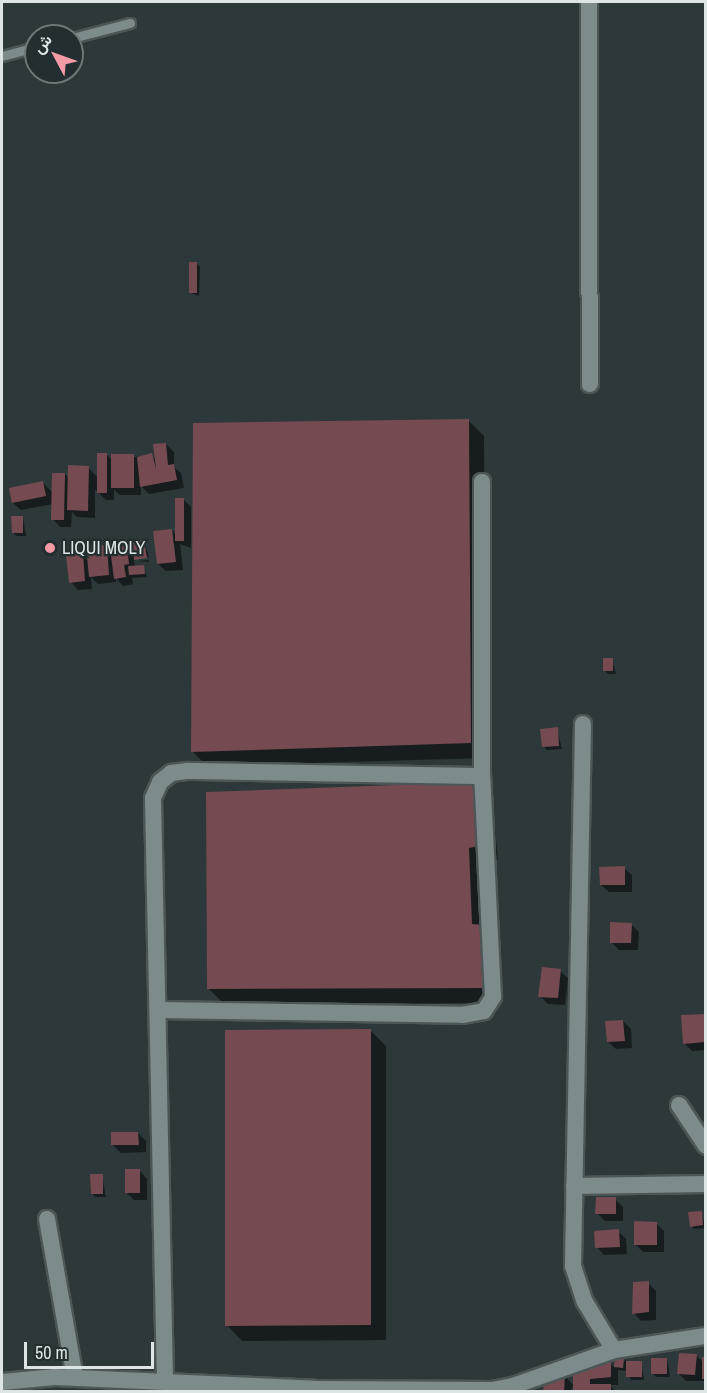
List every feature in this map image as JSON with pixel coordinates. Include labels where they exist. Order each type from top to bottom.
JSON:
[{"type":"street","points":[[589,2],[590,384]]},
{"type":"street","points":[[160,1010],[462,1015],[484,1011],[493,997],[482,776],[482,482]]},
{"type":"street","points":[[583,724],[573,1266],[585,1302],[614,1350]]},
{"type":"street","points":[[165,1381],[160,1010],[153,798],[160,782],[171,773],[482,776]]},
{"type":"street","points":[[679,1105],[705,1146]]},
{"type":"street","points":[[574,1186],[705,1184]]},
{"type":"street","points":[[47,1219],[75,1377]]},
{"type":"street","points":[[2,1382],[75,1377],[316,1390],[492,1390],[522,1384],[614,1350],[705,1335]]},
{"type":"lane","points":[[84,35],[130,23]]},
{"type":"lane","points":[[2,56],[24,50]]},
{"type":"building","points":[[189,262],[197,262],[197,293],[189,293]]},
{"type":"building","points":[[469,419],[471,743],[191,752],[193,423]]},
{"type":"building","points":[[166,443],[168,465],[174,464],[177,480],[140,487],[137,457],[152,453],[156,469],[153,444]]},
{"type":"building","points":[[97,453],[107,453],[107,493],[97,493]]},
{"type":"building","points":[[111,454],[134,454],[134,488],[111,488]]},
{"type":"building","points":[[68,465],[89,466],[88,511],[67,510]]},
{"type":"building","points":[[52,473],[65,473],[64,520],[51,520]]},
{"type":"building","points":[[43,481],[46,496],[12,503],[9,488]]},
{"type":"building","points":[[175,498],[184,498],[184,541],[175,541]]},
{"type":"building","points":[[11,516],[23,516],[23,533],[12,533]]},
{"type":"building","points":[[172,529],[176,562],[157,564],[153,531]]},
{"type":"building","points":[[144,540],[147,558],[134,560],[132,541]]},
{"type":"building","points":[[107,545],[109,575],[89,577],[86,546]]},
{"type":"building","points":[[127,546],[129,564],[124,565],[126,577],[114,579],[110,548]]},
{"type":"building","points":[[83,553],[85,581],[69,583],[66,555]]},
{"type":"building","points":[[144,565],[145,574],[129,575],[128,566]]},
{"type":"building","points":[[603,658],[613,658],[613,671],[603,671]]},
{"type":"building","points":[[558,727],[559,746],[542,747],[540,729]]},
{"type":"building","points":[[477,782],[483,845],[469,848],[472,924],[484,925],[485,988],[207,989],[206,792]]},
{"type":"building","points":[[625,866],[625,885],[600,885],[599,867]]},
{"type":"building","points":[[610,922],[632,923],[631,943],[610,943]]},
{"type":"building","points":[[542,967],[561,969],[558,998],[538,997]]},
{"type":"building","points":[[706,1014],[706,1042],[683,1044],[681,1015]]},
{"type":"building","points":[[623,1020],[625,1041],[607,1042],[605,1021]]},
{"type":"building","points":[[371,1029],[371,1325],[225,1326],[225,1030]]},
{"type":"building","points":[[111,1132],[138,1132],[139,1145],[111,1145]]},
{"type":"building","points":[[125,1169],[140,1169],[140,1193],[125,1193]]},
{"type":"building","points":[[90,1174],[103,1174],[103,1194],[91,1194]]},
{"type":"building","points":[[596,1197],[616,1197],[616,1214],[595,1214]]},
{"type":"building","points":[[702,1211],[703,1225],[690,1227],[688,1212]]},
{"type":"building","points":[[634,1221],[657,1222],[657,1245],[634,1245]]},
{"type":"building","points":[[619,1229],[620,1247],[595,1248],[594,1231]]},
{"type":"building","points":[[649,1281],[649,1312],[632,1314],[633,1282]]},
{"type":"building","points":[[679,1353],[697,1354],[695,1375],[677,1374]]},
{"type":"building","points":[[702,1357],[706,1357],[706,1379],[702,1379]]},
{"type":"building","points":[[615,1358],[624,1359],[623,1368],[614,1367]]},
{"type":"building","points":[[651,1358],[667,1358],[667,1374],[651,1374]]},
{"type":"building","points":[[611,1361],[611,1377],[590,1379],[590,1384],[611,1384],[611,1392],[573,1392],[573,1370],[588,1370],[588,1362]]},
{"type":"building","points":[[626,1361],[642,1361],[642,1377],[626,1377]]},
{"type":"building","points":[[545,1373],[565,1375],[564,1392],[543,1392]]},
{"type":"place","name":"LIQUI MOLY","points":[[50,548]]}]
